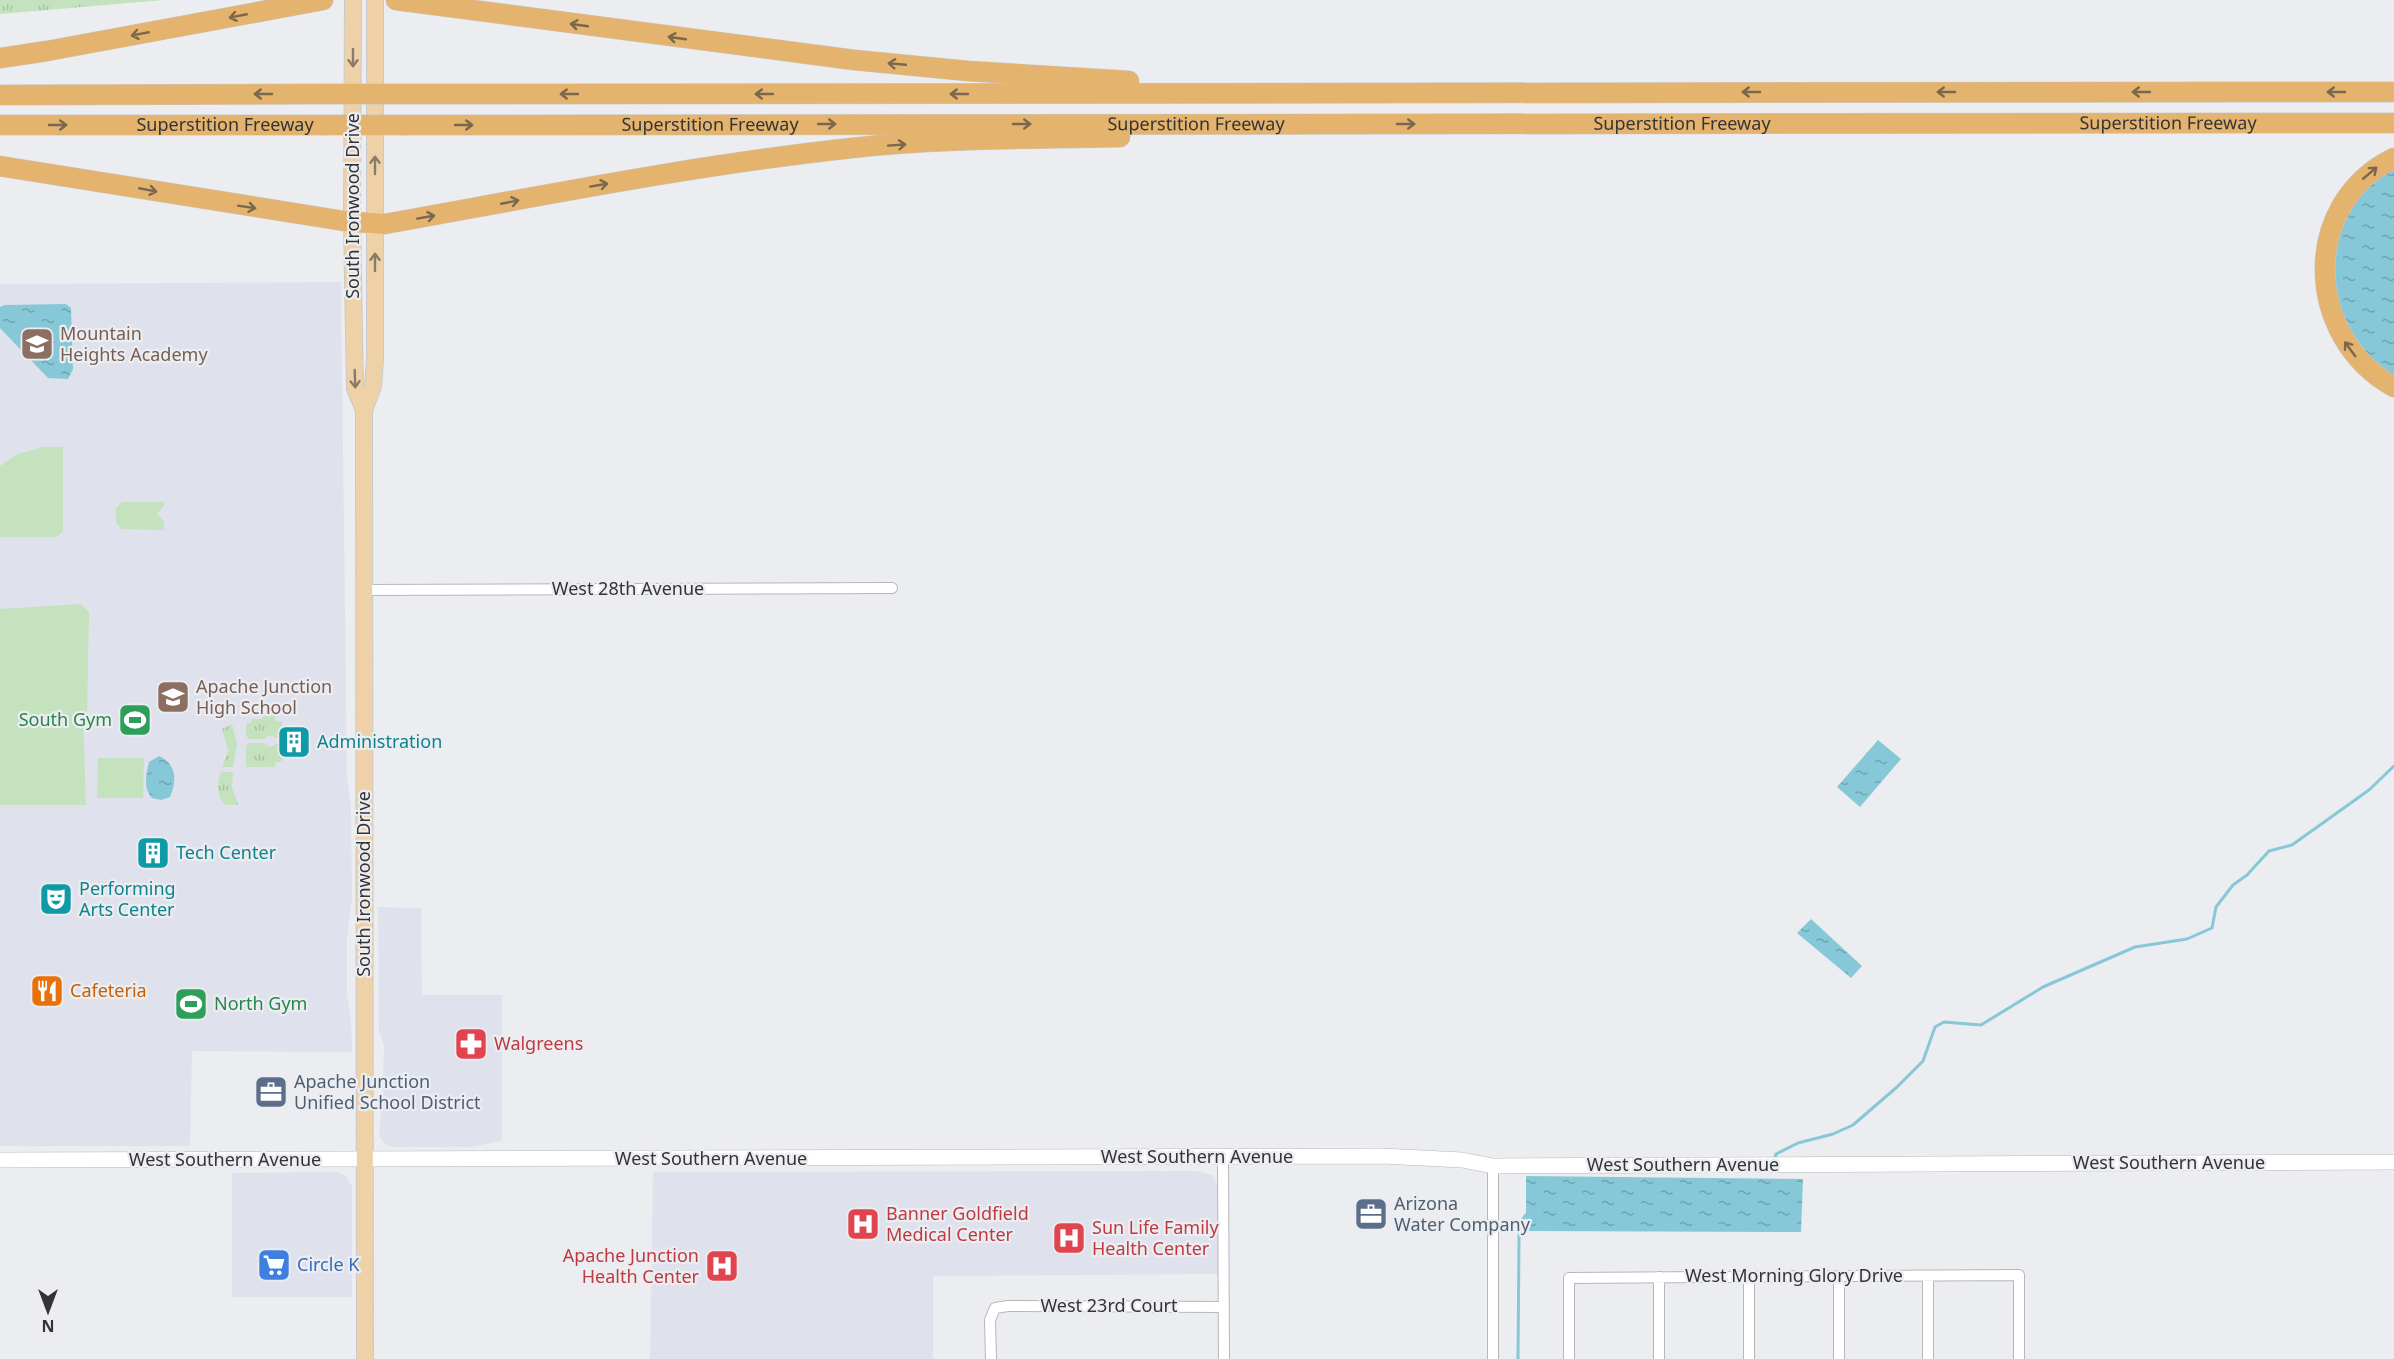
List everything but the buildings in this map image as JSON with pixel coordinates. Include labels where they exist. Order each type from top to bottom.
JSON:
[{"type":"highway","points":[[0,58],[323,0]]},
{"type":"highway","points":[[396,0],[854,60],[968,71],[1270,93]]},
{"type":"highway","name":"Superstition Freeway","points":[[0,95],[2394,92]]},
{"type":"highway","name":"Superstition Freeway","points":[[0,125],[2394,123]]},
{"type":"highway","points":[[0,165],[213,202],[375,224],[408,220],[677,170],[855,147],[953,141],[1258,134],[1382,124]]},
{"type":"highway","points":[[2394,158],[2382,163],[2365,177],[2347,200],[2334,222],[2324,264],[2326,295],[2339,331],[2354,355],[2368,369],[2394,387]]},
{"type":"main road","name":"South Ironwood Drive","points":[[353,0],[352,222],[355,388],[364,410]]},
{"type":"main road","name":"South Ironwood Drive","points":[[365,1359],[364,410],[373,386],[375,359],[375,0]]},
{"type":"main road","name":"West Southern Avenue","points":[[0,1160],[1420,1156],[1493,1166],[2394,1162]]},
{"type":"street","name":"West 28th Avenue","points":[[364,590],[892,588]]},
{"type":"street","points":[[1222,1157],[1224,1359]]},
{"type":"street","points":[[1493,1166],[1493,1359]]},
{"type":"street","name":"West Morning Glory Drive","points":[[1569,1359],[1569,1278],[2019,1275],[2019,1359]]},
{"type":"street","points":[[1839,1276],[1839,1359]]},
{"type":"street","points":[[1928,1276],[1928,1359]]},
{"type":"street","points":[[1659,1277],[1659,1359]]},
{"type":"street","points":[[1749,1277],[1749,1359]]},
{"type":"street","name":"West 23rd Court","points":[[991,1359],[990,1320],[995,1308],[1008,1306],[1224,1306]]},
{"type":"shaded area","name":"Apache Junction High School","points":[[341,282],[347,778],[351,808],[352,900],[347,937],[347,996],[351,1018],[352,1052],[192,1051],[190,1146],[0,1146],[0,284]]},
{"type":"shaded area","points":[[378,907],[421,908],[422,995],[502,995],[502,1141],[470,1147],[393,1147],[385,1144],[379,1136],[384,1046],[379,1032]]},
{"type":"shaded area","points":[[1197,1171],[1212,1175],[1218,1186],[1218,1274],[933,1276],[933,1359],[650,1359],[653,1172]]},
{"type":"shaded area","points":[[337,1172],[346,1176],[352,1186],[352,1297],[232,1297],[232,1173]]},
{"type":"green space","points":[[0,0],[164,0],[0,14]]},
{"type":"green space","points":[[43,447],[63,447],[63,531],[57,537],[0,537],[0,466],[18,454]]},
{"type":"green space","points":[[122,502],[164,502],[164,506],[157,514],[164,522],[164,530],[122,529],[116,523],[116,508]]},
{"type":"green space","points":[[81,604],[89,612],[87,715],[83,718],[86,805],[0,805],[0,609]]},
{"type":"green space","points":[[263,715],[275,715],[275,720],[282,722],[280,739],[269,735],[264,739],[249,739],[246,736],[246,723],[251,723],[251,719],[262,719]]},
{"type":"green space","points":[[232,724],[237,744],[233,767],[222,767],[228,751],[222,729]]},
{"type":"green space","points":[[249,743],[263,743],[270,747],[280,743],[283,746],[282,761],[275,763],[275,767],[246,767],[246,746]]},
{"type":"green space","points":[[98,758],[144,758],[143,798],[97,798]]},
{"type":"green space","points":[[221,772],[233,772],[232,787],[238,805],[225,805],[220,797],[218,785]]},
{"type":"water","points":[[2394,165],[2394,380],[2348,335],[2331,283],[2337,232],[2363,188]]},
{"type":"water","points":[[66,304],[71,308],[73,369],[68,379],[48,378],[0,328],[0,307]]},
{"type":"water","points":[[1878,740],[1901,759],[1860,807],[1837,787]]},
{"type":"water","points":[[159,756],[165,759],[174,774],[174,785],[170,797],[161,800],[152,798],[147,790],[146,781],[149,762]]},
{"type":"water","points":[[1811,919],[1862,966],[1851,978],[1797,933]]},
{"type":"water","points":[[1526,1176],[1803,1179],[1801,1232],[1526,1231]]},
{"type":"waterway","points":[[1774,1161],[1776,1154],[1798,1143],[1833,1134],[1853,1125],[1923,1061],[1935,1027],[1944,1022],[1981,1025],[2043,987],[2135,947],[2187,939],[2212,928],[2216,907],[2233,885],[2247,875],[2269,851],[2292,845],[2369,790],[2394,766]]},
{"type":"waterway","points":[[1518,1359],[1520,1223],[1529,1211]]},
{"type":"place","name":"Mountain Heights Academy","points":[[37,344]]},
{"type":"place","name":"Apache Junction High School","points":[[173,697]]},
{"type":"place","name":"South Gym","points":[[135,720]]},
{"type":"place","name":"Administration","points":[[294,742]]},
{"type":"place","name":"Tech Center","points":[[153,853]]},
{"type":"place","name":"Performing Arts Center","points":[[56,899]]},
{"type":"place","name":"Cafeteria","points":[[47,991]]},
{"type":"place","name":"North Gym","points":[[191,1004]]},
{"type":"place","name":"Walgreens","points":[[471,1044]]},
{"type":"place","name":"Apache Junction Unified School District","points":[[271,1092]]},
{"type":"place","name":"Arizona Water Company","points":[[1371,1214]]},
{"type":"place","name":"Banner Goldfield Medical Center","points":[[863,1224]]},
{"type":"place","name":"Sun Life Family Health Center","points":[[1069,1238]]},
{"type":"place","name":"Circle K","points":[[274,1265]]},
{"type":"place","name":"Apache Junction Health Center","points":[[722,1266]]}]
